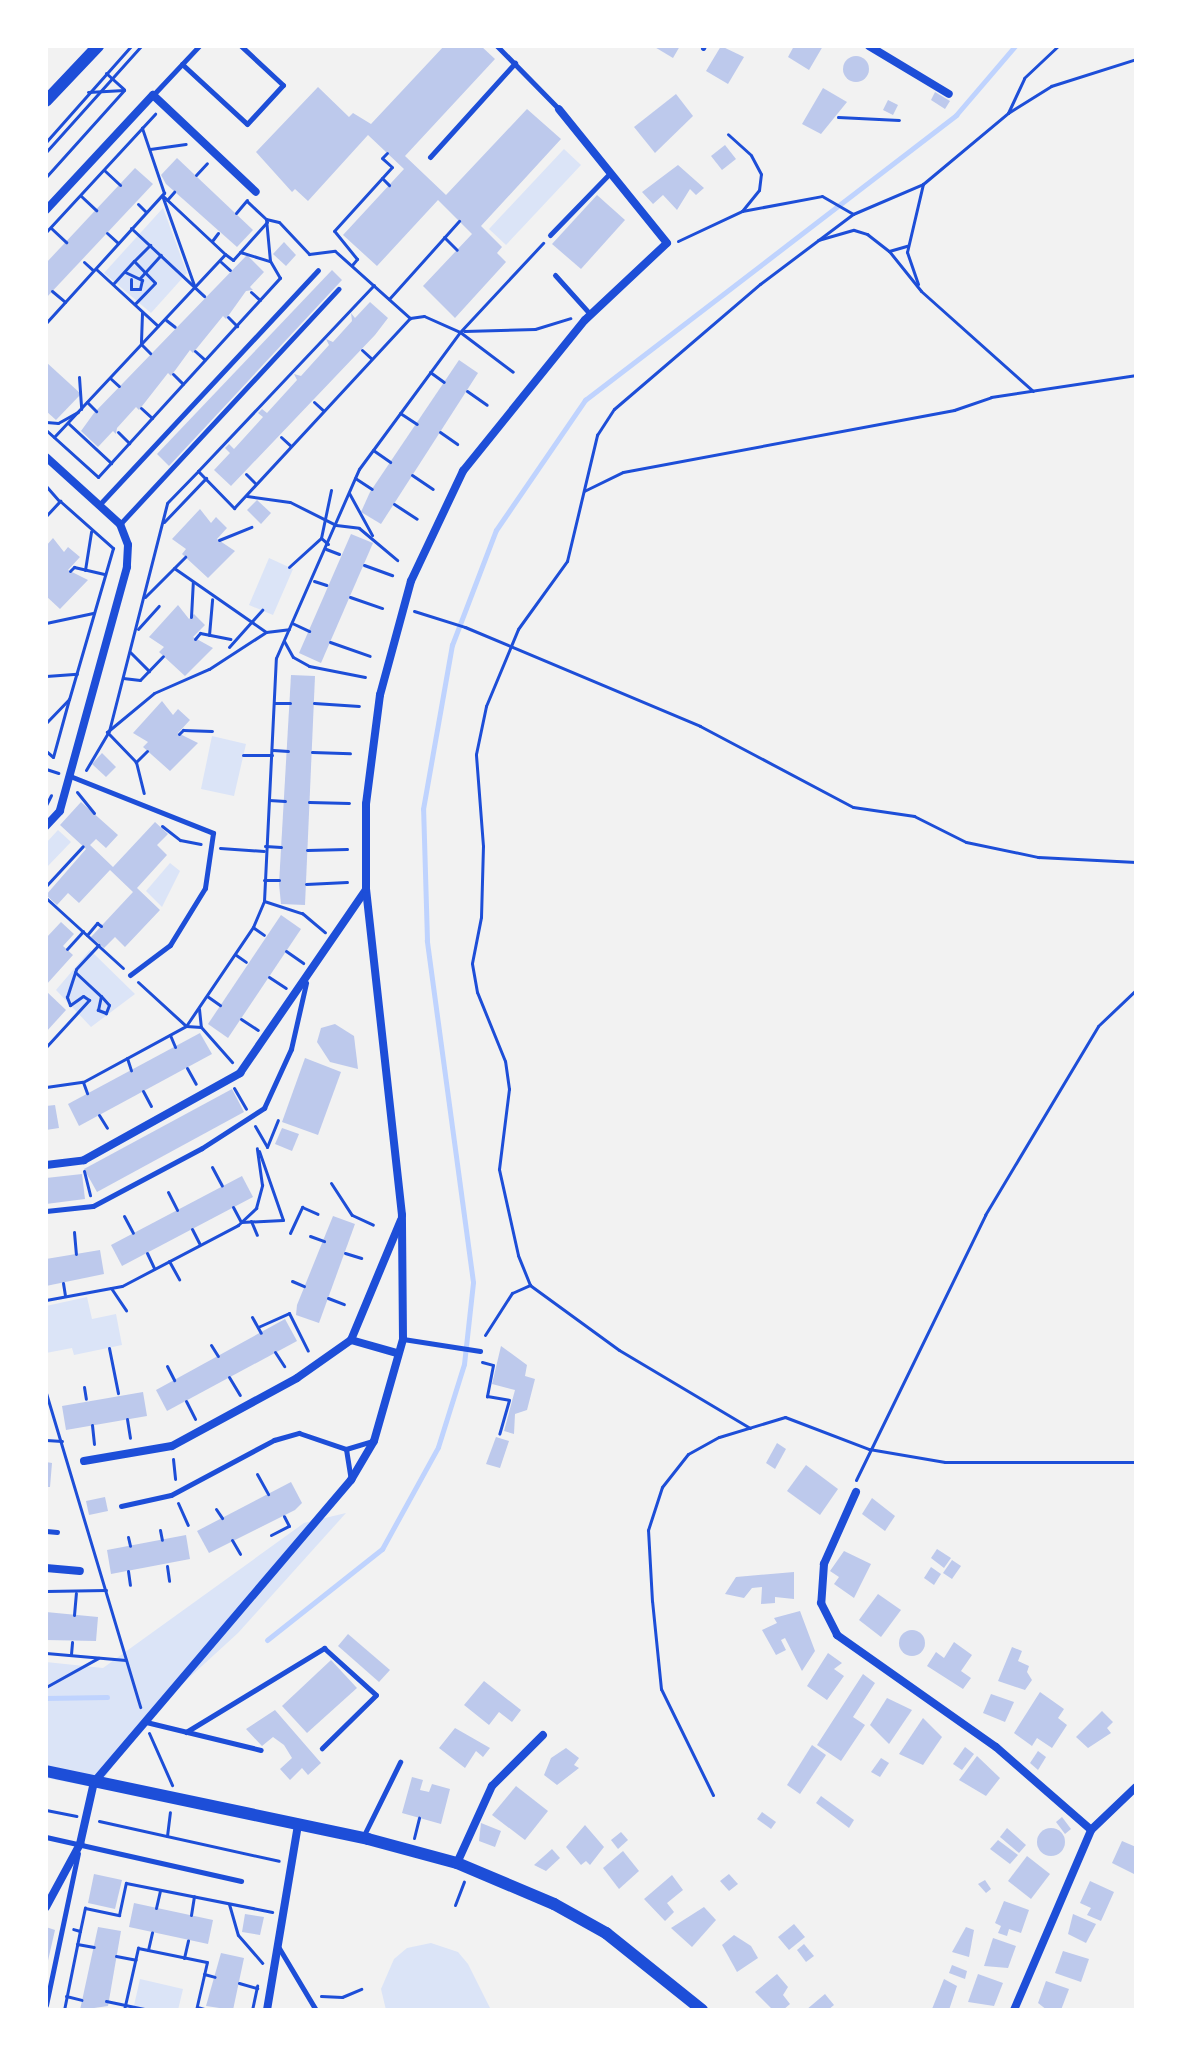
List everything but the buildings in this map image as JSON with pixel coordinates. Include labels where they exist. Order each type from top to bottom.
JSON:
[{"type":"street","points":[[46,101],[98,46]]},
{"type":"street","points":[[869,46],[949,94]]},
{"type":"street","points":[[46,210],[153,95],[256,192]]},
{"type":"street","points":[[46,1907],[80,1844],[94,1782],[351,1480],[374,1441],[403,1339],[402,1215],[366,889],[366,804],[380,695],[403,608],[463,471],[591,315],[667,243],[559,109]]},
{"type":"street","points":[[46,457],[120,524],[128,545],[127,567],[60,811],[46,826]]},
{"type":"street","points":[[46,1165],[81,1160],[240,1073],[306,983],[366,889]]},
{"type":"street","points":[[84,1461],[172,1446],[297,1378],[351,1340],[402,1215]]},
{"type":"street","points":[[351,1340],[397,1353]]},
{"type":"street","points":[[856,1492],[824,1564],[821,1603],[837,1635],[996,1747],[1091,1830]]},
{"type":"street","points":[[46,1568],[80,1571]]},
{"type":"street","points":[[457,1863],[492,1786],[543,1735]]},
{"type":"street","points":[[46,1771],[363,1838],[457,1863],[554,1904],[606,1933],[702,2010]]},
{"type":"street","points":[[1014,2010],[1091,1830],[1136,1787]]},
{"type":"street","points":[[267,2010],[298,1824]]},
{"type":"lane","points":[[153,95],[199,46]]},
{"type":"lane","points":[[182,64],[247,124],[283,85],[241,46]]},
{"type":"lane","points":[[497,46],[559,109]]},
{"type":"lane","points":[[430,157],[515,63]]},
{"type":"lane","points":[[550,235],[610,172]]},
{"type":"lane","points":[[99,505],[318,270]]},
{"type":"lane","points":[[555,275],[591,315]]},
{"type":"lane","points":[[120,524],[338,289]]},
{"type":"lane","points":[[70,776],[213,833],[205,888],[170,945],[130,975]]},
{"type":"lane","points":[[46,1211],[93,1206],[202,1148],[264,1108],[291,1049],[306,983]]},
{"type":"lane","points":[[403,1339],[480,1351]]},
{"type":"lane","points":[[121,1506],[176,1492],[274,1440],[299,1433],[346,1449],[374,1441]]},
{"type":"lane","points":[[346,1449],[351,1480]]},
{"type":"lane","points":[[46,1531],[57,1532]]},
{"type":"lane","points":[[186,1732],[324,1648],[376,1695],[322,1748]]},
{"type":"lane","points":[[144,1721],[261,1750]]},
{"type":"lane","points":[[363,1838],[400,1762]]},
{"type":"lane","points":[[46,1837],[241,1881]]},
{"type":"lane","points":[[46,2005],[80,1844]]},
{"type":"lane","points":[[279,1948],[316,2010]]},
{"type":"path","points":[[46,142],[131,46]]},
{"type":"path","points":[[46,152],[141,46]]},
{"type":"path","points":[[1008,113],[1024,78],[1058,46]]},
{"type":"path","points":[[750,1428],[619,1350],[530,1285],[504,1208],[499,1169],[509,1089],[505,1061],[477,992],[472,963],[481,917],[483,860],[476,754],[486,706],[509,647],[567,561],[597,435],[614,409],[814,241],[853,214],[923,184],[1008,113],[1051,86],[1136,59]]},
{"type":"path","points":[[106,73],[124,90]]},
{"type":"path","points":[[88,92],[124,90]]},
{"type":"path","points":[[46,177],[124,90]]},
{"type":"path","points":[[46,232],[155,114],[165,124]]},
{"type":"path","points":[[838,117],[899,120]]},
{"type":"path","points":[[142,128],[194,287]]},
{"type":"path","points":[[176,134],[217,172]]},
{"type":"path","points":[[728,134],[751,155],[761,174],[759,190],[742,211]]},
{"type":"path","points":[[149,149],[186,144]]},
{"type":"path","points":[[352,265],[357,259],[337,241],[334,231],[392,167],[382,158],[387,153]]},
{"type":"path","points":[[196,175],[207,163]]},
{"type":"path","points":[[104,170],[120,185]]},
{"type":"path","points":[[382,178],[389,185]]},
{"type":"path","points":[[921,291],[909,265],[910,244],[923,184]]},
{"type":"path","points":[[46,430],[98,477],[280,278],[270,261],[266,221],[237,191]]},
{"type":"path","points":[[167,200],[174,192]]},
{"type":"path","points":[[80,195],[96,210]]},
{"type":"path","points":[[162,195],[233,260],[266,221]]},
{"type":"path","points":[[46,323],[162,195]]},
{"type":"path","points":[[667,243],[688,240],[742,211],[822,196],[853,214]]},
{"type":"path","points":[[236,213],[247,200]]},
{"type":"path","points":[[138,204],[146,212]]},
{"type":"path","points":[[266,221],[279,222],[309,254],[335,251],[410,318]]},
{"type":"path","points":[[389,299],[459,221]]},
{"type":"path","points":[[50,227],[66,242]]},
{"type":"path","points":[[131,228],[204,296]]},
{"type":"path","points":[[814,241],[854,230],[889,251],[921,291],[1034,392]]},
{"type":"path","points":[[107,233],[118,243]]},
{"type":"path","points":[[212,241],[218,233]]},
{"type":"path","points":[[46,1087],[83,1082],[186,1026],[253,927],[264,901],[276,658],[314,581],[355,478],[373,450],[460,332],[550,235]]},
{"type":"path","points":[[444,237],[457,250]]},
{"type":"path","points":[[889,251],[910,244]]},
{"type":"path","points":[[113,284],[150,245]]},
{"type":"path","points":[[240,252],[270,261]]},
{"type":"path","points":[[54,437],[225,254]]},
{"type":"path","points":[[131,279],[140,278],[161,255]]},
{"type":"path","points":[[219,260],[230,270]]},
{"type":"path","points":[[134,261],[155,283],[135,304]]},
{"type":"path","points":[[84,262],[158,326]]},
{"type":"path","points":[[124,272],[131,279],[131,289]]},
{"type":"path","points":[[140,278],[141,288],[147,293]]},
{"type":"path","points":[[97,779],[85,772],[107,732],[167,503],[226,445],[374,285]]},
{"type":"path","points":[[125,295],[131,289],[141,288]]},
{"type":"path","points":[[52,291],[65,302]]},
{"type":"path","points":[[251,292],[260,300]]},
{"type":"path","points":[[142,311],[141,344],[150,353]]},
{"type":"path","points":[[460,332],[478,326],[535,329],[591,315]]},
{"type":"path","points":[[198,471],[234,508],[410,318],[424,316],[460,332],[513,372]]},
{"type":"path","points":[[228,317],[237,326]]},
{"type":"path","points":[[165,319],[175,327]]},
{"type":"path","points":[[362,350],[372,359]]},
{"type":"path","points":[[195,351],[205,360]]},
{"type":"path","points":[[430,372],[444,382]]},
{"type":"path","points":[[173,374],[183,384]]},
{"type":"path","points":[[584,491],[623,472],[1136,375]]},
{"type":"path","points":[[79,377],[80,410]]},
{"type":"path","points":[[110,377],[119,386]]},
{"type":"path","points":[[467,391],[487,405]]},
{"type":"path","points":[[87,402],[96,411]]},
{"type":"path","points":[[314,402],[324,411]]},
{"type":"path","points":[[141,408],[152,418]]},
{"type":"path","points":[[46,422],[58,423],[63,416],[80,410]]},
{"type":"path","points":[[400,413],[417,424]]},
{"type":"path","points":[[63,416],[111,463]]},
{"type":"path","points":[[118,432],[129,443]]},
{"type":"path","points":[[440,432],[457,444]]},
{"type":"path","points":[[281,437],[291,446]]},
{"type":"path","points":[[373,450],[390,462]]},
{"type":"path","points":[[246,474],[257,484]]},
{"type":"path","points":[[412,475],[433,489]]},
{"type":"path","points":[[161,524],[206,478]]},
{"type":"path","points":[[355,478],[372,489]]},
{"type":"path","points":[[46,486],[113,548],[53,757],[46,751]]},
{"type":"path","points":[[289,567],[321,538],[331,490]]},
{"type":"path","points":[[349,493],[374,537],[397,560]]},
{"type":"path","points":[[245,496],[290,502],[336,525],[348,524],[374,537]]},
{"type":"path","points":[[46,516],[60,501]]},
{"type":"path","points":[[394,504],[417,519]]},
{"type":"path","points":[[219,540],[252,527]]},
{"type":"path","points":[[85,570],[91,529]]},
{"type":"path","points":[[321,538],[339,554]]},
{"type":"path","points":[[144,598],[185,557]]},
{"type":"path","points":[[364,565],[392,575]]},
{"type":"path","points":[[70,571],[74,567],[105,574]]},
{"type":"path","points":[[174,568],[266,632]]},
{"type":"path","points":[[314,581],[326,585]]},
{"type":"path","points":[[191,617],[193,582]]},
{"type":"path","points":[[209,635],[212,597]]},
{"type":"path","points":[[350,597],[382,608]]},
{"type":"path","points":[[135,632],[159,606]]},
{"type":"path","points":[[403,608],[465,627],[700,726],[853,807],[914,816],[966,842],[1038,857],[1136,862]]},
{"type":"path","points":[[229,647],[262,610]]},
{"type":"path","points":[[46,623],[94,613]]},
{"type":"path","points":[[292,623],[309,631]]},
{"type":"path","points":[[107,732],[154,693],[209,669],[266,632],[289,629]]},
{"type":"path","points":[[195,639],[209,635],[230,639]]},
{"type":"path","points":[[284,641],[293,657],[309,666],[365,677]]},
{"type":"path","points":[[330,642],[370,656]]},
{"type":"path","points":[[130,652],[149,671]]},
{"type":"path","points":[[123,678],[140,680],[163,656]]},
{"type":"path","points":[[46,676],[77,674]]},
{"type":"path","points":[[47,721],[69,699]]},
{"type":"path","points":[[275,703],[290,703]]},
{"type":"path","points":[[314,703],[359,706]]},
{"type":"path","points":[[179,734],[212,731]]},
{"type":"path","points":[[107,732],[136,762],[146,806]]},
{"type":"path","points":[[136,762],[147,751]]},
{"type":"path","points":[[243,755],[288,751]]},
{"type":"path","points":[[312,752],[350,753]]},
{"type":"path","points":[[46,769],[59,773]]},
{"type":"path","points":[[269,800],[285,801]]},
{"type":"path","points":[[309,802],[349,803]]},
{"type":"path","points":[[158,822],[180,840],[211,846],[281,847]]},
{"type":"path","points":[[46,886],[83,846]]},
{"type":"path","points":[[307,850],[347,849]]},
{"type":"path","points":[[264,880],[279,880]]},
{"type":"path","points":[[306,884],[347,882]]},
{"type":"path","points":[[46,898],[186,1026],[201,1027]]},
{"type":"path","points":[[264,901],[302,913],[325,932]]},
{"type":"path","points":[[67,949],[97,923],[101,926]]},
{"type":"path","points":[[253,927],[264,935]]},
{"type":"path","points":[[46,1047],[89,1000],[83,996],[70,1005],[67,997],[75,972],[98,945]]},
{"type":"path","points":[[286,951],[304,964]]},
{"type":"path","points":[[234,955],[246,962]]},
{"type":"path","points":[[75,972],[101,996]]},
{"type":"path","points":[[269,977],[287,989]]},
{"type":"path","points":[[856,1492],[856,1473],[985,1215],[1098,1026],[1136,990]]},
{"type":"path","points":[[206,996],[220,1005]]},
{"type":"path","points":[[199,1007],[201,1027],[232,1062]]},
{"type":"path","points":[[241,1019],[260,1031]]},
{"type":"path","points":[[170,1035],[175,1047]]},
{"type":"path","points":[[127,1058],[131,1070]]},
{"type":"path","points":[[187,1068],[196,1084]]},
{"type":"path","points":[[83,1082],[87,1093]]},
{"type":"path","points":[[143,1091],[151,1106]]},
{"type":"path","points":[[99,1115],[107,1128]]},
{"type":"path","points":[[267,1147],[278,1120]]},
{"type":"path","points":[[46,1300],[111,1288],[155,1269],[241,1222],[256,1208],[262,1185],[257,1148],[283,1220],[241,1222]]},
{"type":"path","points":[[81,1160],[93,1206]]},
{"type":"path","points":[[212,1167],[222,1186]]},
{"type":"path","points":[[331,1183],[352,1215],[373,1225]]},
{"type":"path","points":[[168,1192],[177,1210]]},
{"type":"path","points":[[233,1207],[241,1222]]},
{"type":"path","points":[[290,1233],[302,1207],[318,1214]]},
{"type":"path","points":[[124,1216],[133,1233]]},
{"type":"path","points":[[251,1221],[257,1235]]},
{"type":"path","points":[[192,1229],[200,1245]]},
{"type":"path","points":[[74,1232],[76,1254]]},
{"type":"path","points":[[310,1236],[324,1241]]},
{"type":"path","points":[[147,1253],[155,1269]]},
{"type":"path","points":[[345,1253],[361,1258]]},
{"type":"path","points":[[169,1261],[179,1279]]},
{"type":"path","points":[[292,1281],[304,1286]]},
{"type":"path","points":[[63,1283],[65,1297]]},
{"type":"path","points":[[485,1335],[512,1293],[530,1285]]},
{"type":"path","points":[[111,1288],[126,1310]]},
{"type":"path","points":[[328,1298],[344,1304]]},
{"type":"path","points":[[258,1327],[289,1313],[308,1351]]},
{"type":"path","points":[[252,1317],[261,1333]]},
{"type":"path","points":[[211,1345],[218,1356]]},
{"type":"path","points":[[109,1348],[118,1393]]},
{"type":"path","points":[[275,1352],[284,1366]]},
{"type":"path","points":[[475,1361],[493,1365],[487,1396],[509,1400],[499,1434]]},
{"type":"path","points":[[167,1366],[174,1380]]},
{"type":"path","points":[[229,1377],[240,1395]]},
{"type":"path","points":[[84,1387],[86,1399]]},
{"type":"path","points":[[46,1393],[144,1721],[172,1781],[167,1836]]},
{"type":"path","points":[[186,1401],[195,1419]]},
{"type":"path","points":[[713,1795],[661,1689],[648,1530],[662,1487],[688,1454],[785,1417],[869,1449],[945,1462],[1136,1462]]},
{"type":"path","points":[[127,1419],[130,1438]]},
{"type":"path","points":[[92,1425],[94,1444]]},
{"type":"path","points":[[46,1440],[62,1441]]},
{"type":"path","points":[[172,1446],[176,1492],[188,1525]]},
{"type":"path","points":[[257,1474],[268,1494]]},
{"type":"path","points":[[216,1509],[222,1518]]},
{"type":"path","points":[[271,1535],[289,1526],[284,1516]]},
{"type":"path","points":[[160,1530],[162,1540]]},
{"type":"path","points":[[128,1537],[130,1546]]},
{"type":"path","points":[[232,1540],[240,1554]]},
{"type":"path","points":[[167,1566],[169,1581]]},
{"type":"path","points":[[128,1571],[130,1585]]},
{"type":"path","points":[[46,1591],[76,1593],[106,1590]]},
{"type":"path","points":[[74,1615],[76,1593]]},
{"type":"path","points":[[71,1656],[72,1642]]},
{"type":"path","points":[[46,1653],[126,1660]]},
{"type":"path","points":[[46,1687],[98,1658]]},
{"type":"path","points":[[46,1810],[281,1862],[279,1874]]},
{"type":"path","points":[[411,1850],[419,1818]]},
{"type":"path","points":[[64,2010],[85,1908],[119,1915],[126,1883],[273,1912],[275,1899]]},
{"type":"path","points":[[156,1908],[160,1890]]},
{"type":"path","points":[[191,1915],[194,1896]]},
{"type":"path","points":[[229,1904],[238,1935],[262,1963]]},
{"type":"path","points":[[63,1927],[80,1931]]},
{"type":"path","points":[[148,1950],[152,1932]]},
{"type":"path","points":[[184,1958],[188,1940]]},
{"type":"path","points":[[77,1944],[94,1947]]},
{"type":"path","points":[[125,2008],[138,1948],[207,1962],[196,2009],[208,2010]]},
{"type":"path","points":[[116,1956],[136,1960]]},
{"type":"path","points":[[204,1974],[215,1977]]},
{"type":"path","points":[[239,1983],[257,1988]]},
{"type":"path","points":[[311,2002],[327,1993],[342,1997],[361,1989]]},
{"type":"path","points":[[66,1996],[82,2000]]},
{"type":"path","points":[[106,2001],[125,2008],[149,2010]]},
{"type":"shaded area","points":[[564,149],[581,165],[506,245],[489,229]]},
{"type":"shaded area","points":[[163,208],[187,273],[151,313],[104,273]]},
{"type":"shaded area","points":[[269,558],[293,569],[273,615],[249,605]]},
{"type":"shaded area","points":[[212,736],[246,744],[234,796],[201,789]]},
{"type":"shaded area","points":[[58,830],[71,842],[46,868],[46,843]]},
{"type":"shaded area","points":[[170,863],[180,871],[162,907],[146,891]]},
{"type":"shaded area","points":[[90,950],[135,994],[91,1027],[56,990]]},
{"type":"shaded area","points":[[87,1297],[92,1319],[116,1314],[122,1345],[74,1355],[72,1348],[46,1353],[46,1306]]},
{"type":"shaded area","points":[[346,1513],[238,1633],[144,1719],[98,1788],[46,1778],[46,1662],[103,1668],[304,1523]]},
{"type":"shaded area","points":[[431,1943],[458,1952],[468,1964],[491,2010],[386,2010],[381,1989],[394,1959],[407,1948]]},
{"type":"shaded area","points":[[140,1979],[183,1989],[178,2010],[133,2010]]},
{"type":"waterway","points":[[267,1640],[382,1549],[438,1447],[464,1364],[473,1282],[427,940],[423,809],[452,645],[496,530],[585,400],[956,115],[1015,46]]},
{"type":"waterway","points":[[46,1698],[107,1697]]}]
